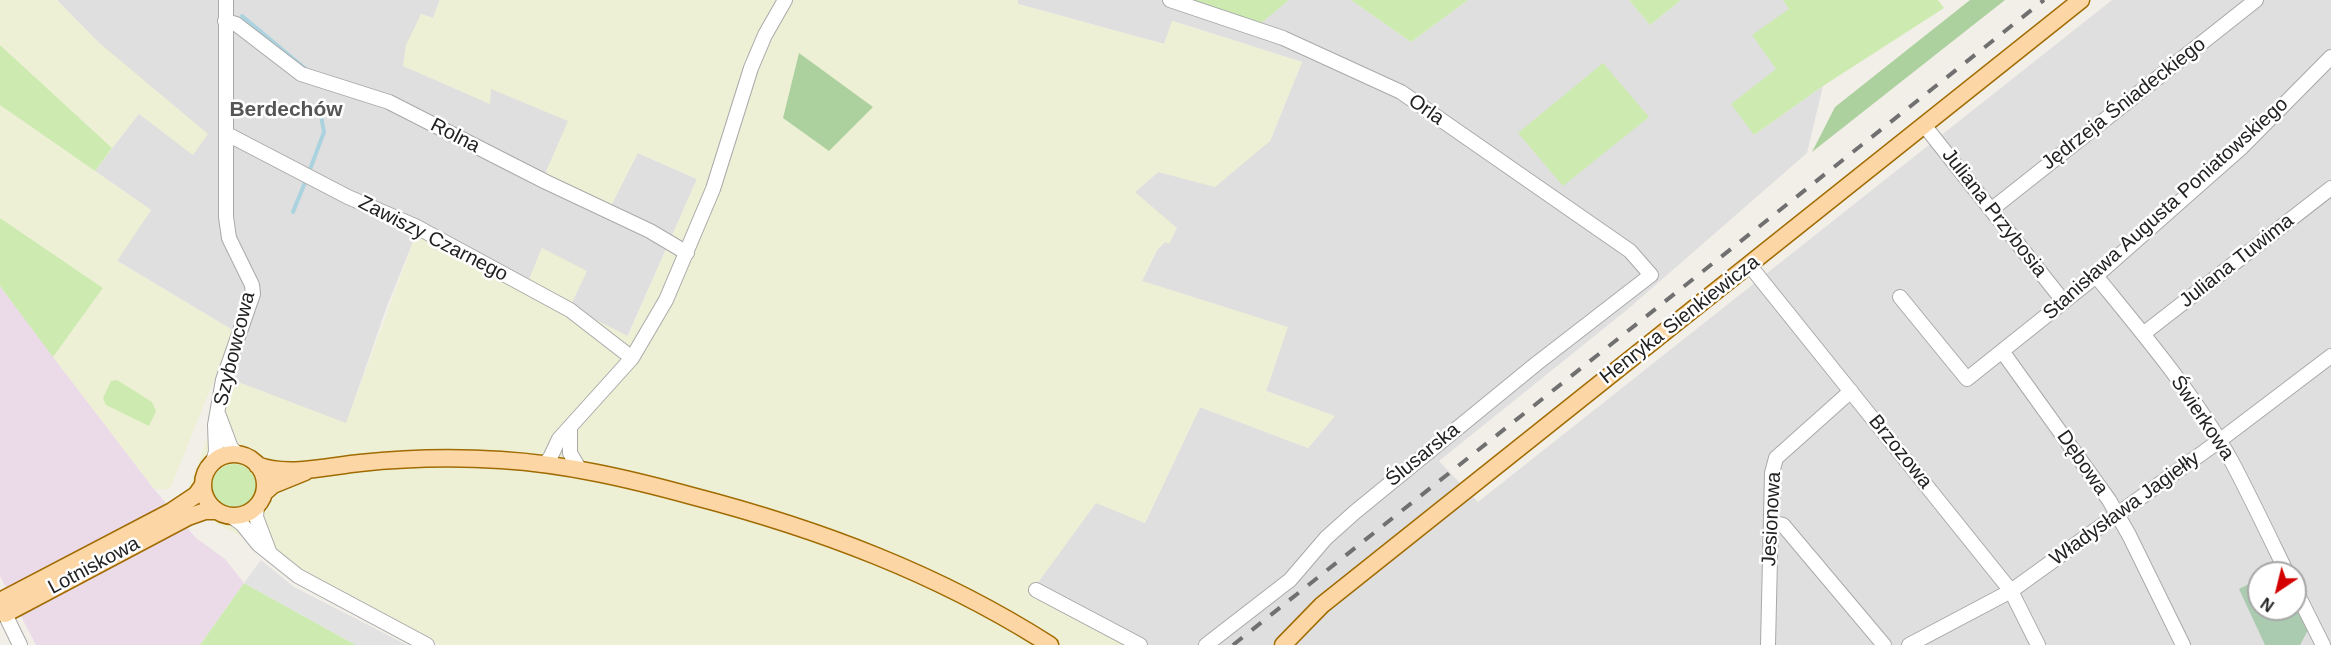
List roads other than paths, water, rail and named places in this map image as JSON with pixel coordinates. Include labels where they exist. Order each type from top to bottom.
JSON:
[{"type":"main road","name":"Henryka Sienkiewicza","points":[[1283,645],[1322,605],[2081,0]]},
{"type":"main road","points":[[308,470],[273,485],[245,514],[224,513],[207,500],[203,485],[212,464],[224,456],[239,455],[270,470],[308,470],[359,463],[431,458],[502,460],[580,470],[667,489],[817,531],[884,557],[949,587],[1050,645]]},
{"type":"main road","points":[[258,465],[264,478],[261,499]]},
{"type":"main road","name":"Lotniskowa","points":[[2,607],[196,495],[203,485]]},
{"type":"main road","name":"Lotniskowa","points":[[2,607],[188,517],[205,511],[224,513]]},
{"type":"street","name":"Szybowcowa","points":[[212,464],[216,452],[215,425],[219,416],[223,380],[253,294],[252,285],[229,238],[226,217],[226,0]]},
{"type":"street","points":[[543,465],[550,458],[559,439],[632,357],[666,300],[713,189],[751,68],[765,34],[785,0]]},
{"type":"street","name":"Orla","points":[[1170,0],[1283,38],[1401,93],[1630,251],[1650,275]]},
{"type":"street","name":"Jędrzeja Śniadeckiego","points":[[1992,209],[2256,0]]},
{"type":"street","name":"Rolna","points":[[225,21],[236,24],[301,74],[389,102],[546,182],[640,226],[687,253]]},
{"type":"street","name":"Stanisława Augusta Poniatowskiego","points":[[1900,297],[1967,379],[2096,276],[2241,148],[2331,57]]},
{"type":"street","name":"Juliana Przybosia","points":[[1924,125],[2064,302]]},
{"type":"street","name":"Zawiszy Czarnego","points":[[226,134],[348,197],[415,226],[570,310],[632,357]]},
{"type":"street","name":"Juliana Tuwima","points":[[2143,334],[2331,188]]},
{"type":"street","name":"Brzozowa","points":[[1750,266],[2011,591],[2038,645]]},
{"type":"street","name":"Ślusarska","points":[[1206,645],[1290,580],[1326,538],[1355,512],[1536,364],[1650,275]]},
{"type":"street","name":"Świerkowa","points":[[2096,276],[2143,334],[2219,441],[2281,561]]},
{"type":"street","name":"Dębowa","points":[[2002,351],[2117,514],[2183,645]]},
{"type":"street","name":"Władysława Jagiełły","points":[[1909,645],[2011,591],[2219,441],[2331,356]]},
{"type":"street","name":"Jesionowa","points":[[1768,645],[1772,473],[1776,458],[1851,391]]},
{"type":"street","name":"Szybowcowa","points":[[219,416],[231,448],[239,455]]},
{"type":"street","points":[[570,429],[570,453],[580,470]]},
{"type":"street","points":[[261,499],[256,517],[269,551]]},
{"type":"street","points":[[224,513],[242,524],[258,543],[298,576],[427,645]]},
{"type":"street","points":[[1771,522],[1784,525],[1884,645]]},
{"type":"street","points":[[1036,590],[1140,645]]},
{"type":"street","points":[[2,607],[20,645]]},
{"type":"street","points":[[2307,613],[2323,645]]},
{"type":"waterway","points":[[242,16],[308,71]]},
{"type":"waterway","points":[[309,172],[324,132],[321,116]]},
{"type":"waterway","points":[[293,212],[306,180]]},
{"type":"railway","points":[[1233,645],[2044,0]]},
{"type":"district","name":"Berdechów","points":[[286,110]]}]
